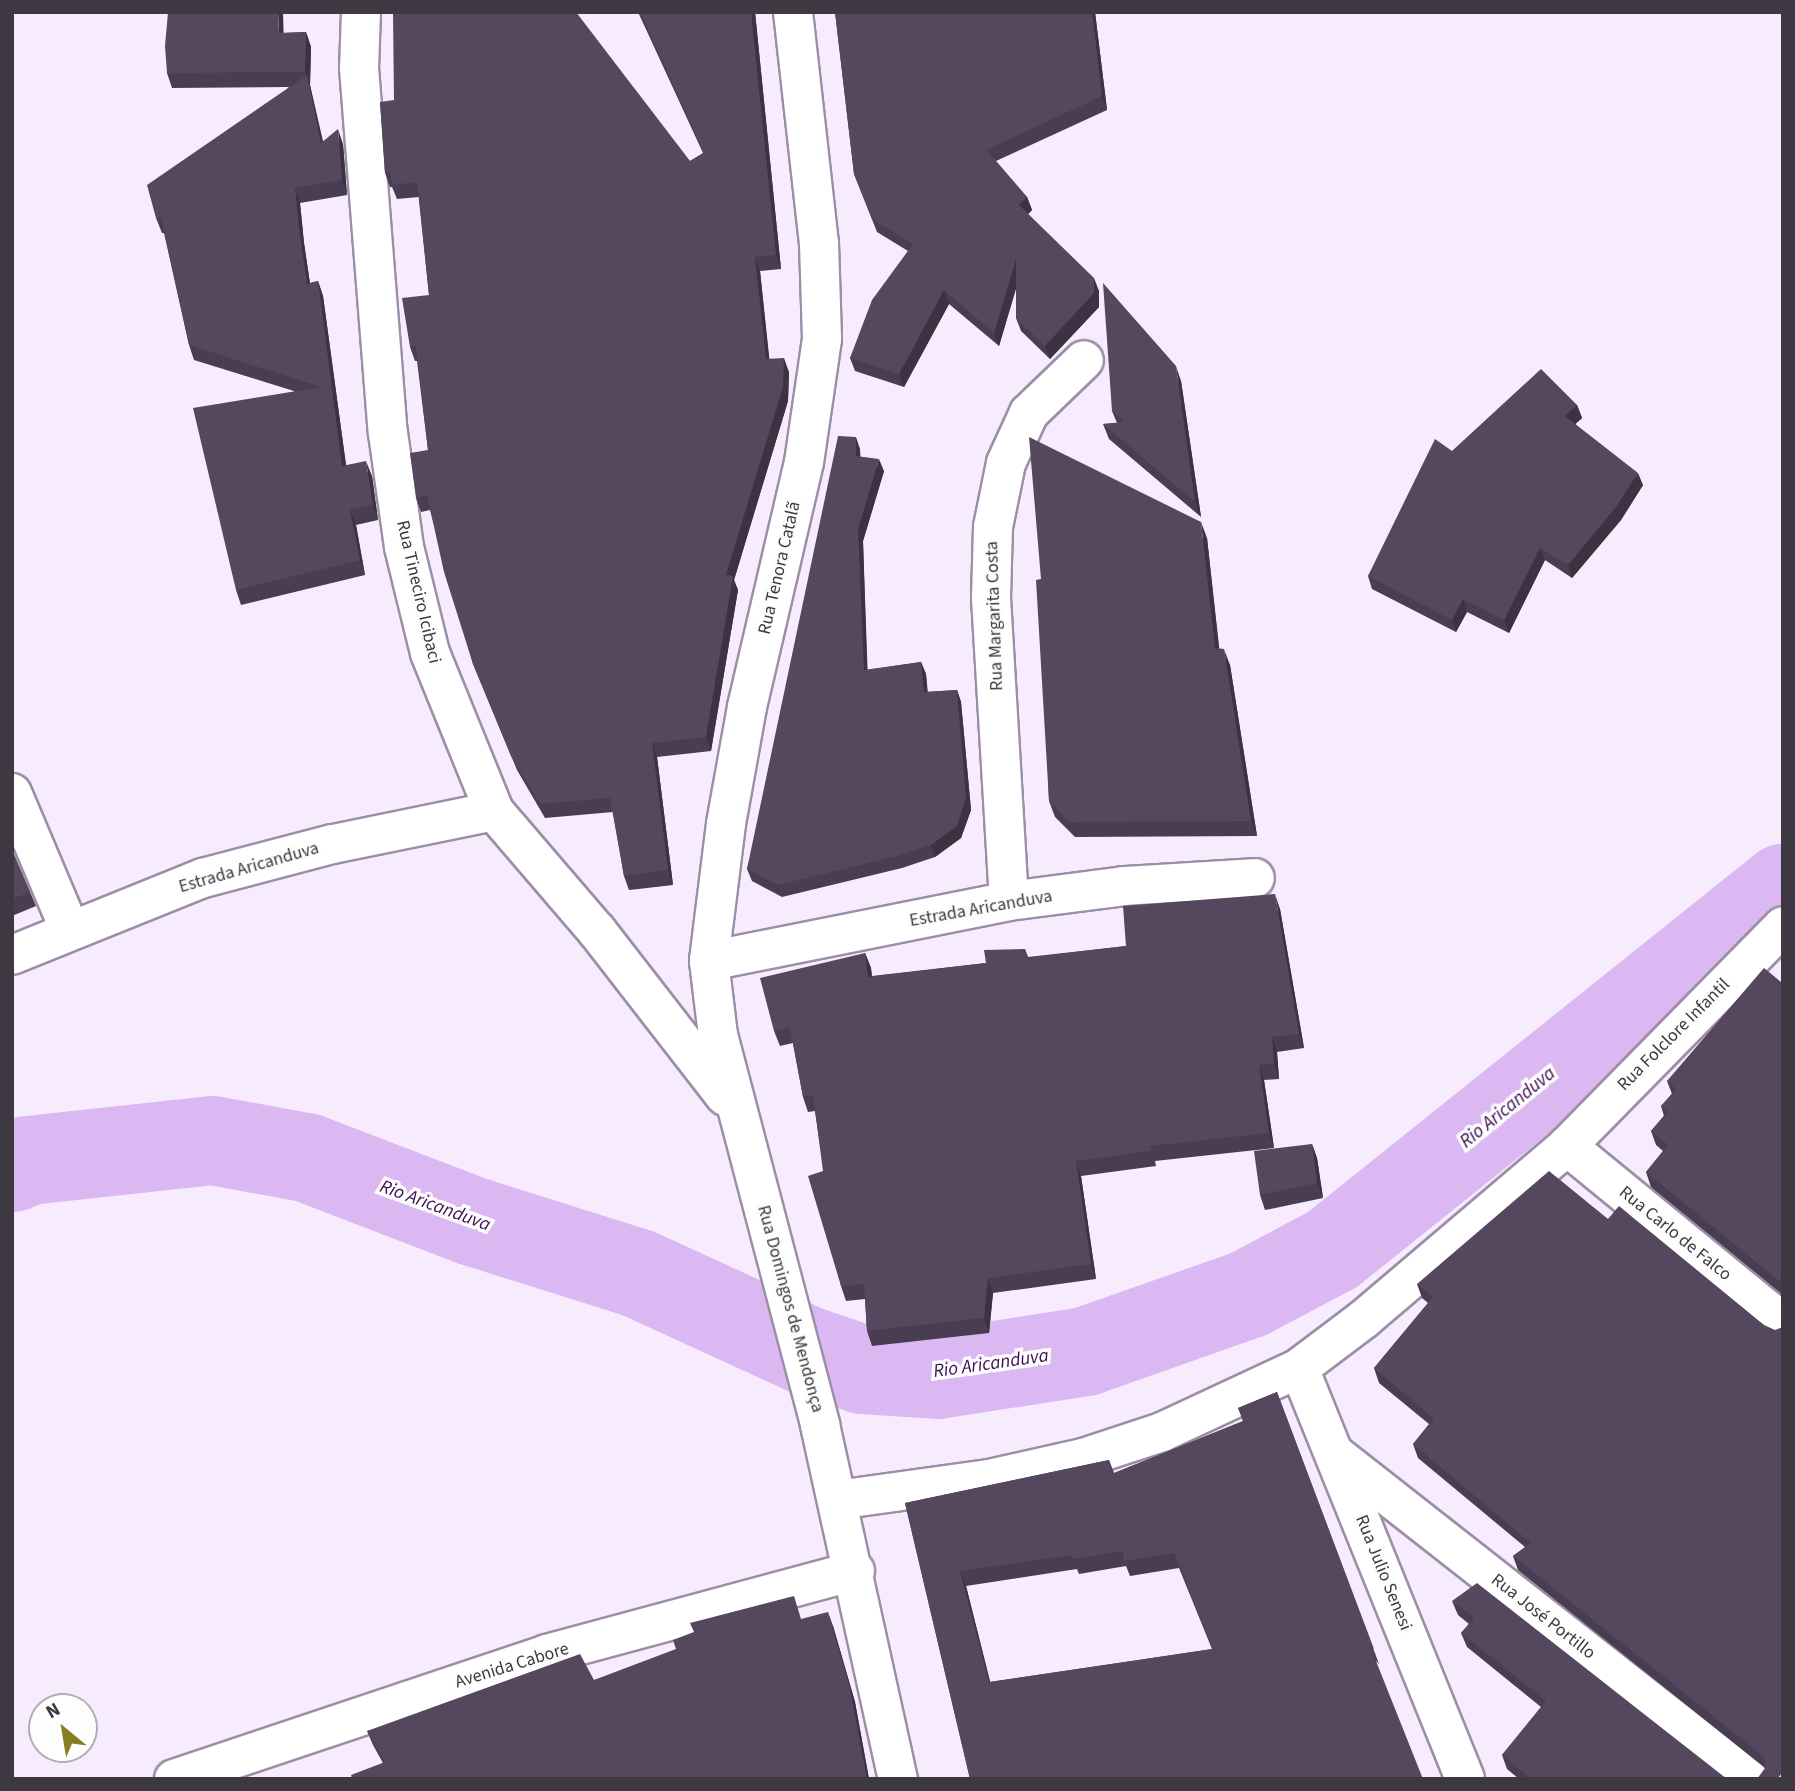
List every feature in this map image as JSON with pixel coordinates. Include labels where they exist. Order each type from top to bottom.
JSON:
[{"type":"street","name":"Rua Tineciro Icibaci","points":[[361,12],[359,68],[386,406],[404,547],[430,653],[494,811],[654,1003],[739,1118]]},
{"type":"street","name":"Rua Tenora Catalã","points":[[739,1118],[718,1035],[709,961],[726,824],[747,707],[804,462],[822,339],[819,243],[793,12]]},
{"type":"street","name":"Rua Margarita Costa","points":[[1009,901],[991,598],[993,527],[1006,463],[1029,412],[1084,360]]},
{"type":"street","points":[[12,793],[69,930]]},
{"type":"street","name":"Estrada Aricanduva","points":[[12,954],[203,878],[334,844],[494,811]]},
{"type":"street","name":"Estrada Aricanduva","points":[[709,961],[1009,901],[1124,886],[1255,878]]},
{"type":"street","name":"Rua Folclore Infantil","points":[[1299,1368],[1364,1319],[1567,1146],[1783,926]]},
{"type":"street","name":"Rua Domingos de Mendonça","points":[[739,1118],[820,1425],[855,1571],[898,1779]]},
{"type":"street","name":"Rua Carlo de Falco","points":[[1567,1146],[1783,1323]]},
{"type":"street","points":[[837,1500],[989,1479],[1083,1458],[1162,1432],[1299,1368]]},
{"type":"street","name":"Rua Julio Senesi","points":[[1299,1368],[1465,1779]]},
{"type":"street","name":"Rua José Portillo","points":[[1336,1455],[1749,1779]]},
{"type":"street","name":"Avenida Cabore","points":[[174,1779],[547,1654],[855,1571]]},
{"type":"building","points":[[168,12],[278,12],[279,33],[306,32],[305,72],[167,73],[165,46]]},
{"type":"building","points":[[393,12],[576,12],[690,161],[704,153],[640,12],[751,12],[776,255],[755,257],[766,359],[784,358],[783,387],[726,575],[733,576],[706,737],[652,743],[668,870],[624,876],[610,798],[540,804],[511,756],[473,664],[444,572],[427,495],[416,498],[410,453],[428,450],[416,346],[410,347],[402,298],[429,295],[417,182],[392,185],[390,172],[385,173],[380,102],[394,100]]},
{"type":"building","points":[[835,12],[1092,12],[1102,96],[986,150],[1027,197],[1019,205],[1094,278],[1094,293],[1045,346],[1016,318],[1016,259],[994,333],[944,290],[899,374],[850,358],[872,300],[913,244],[872,219],[854,174]]},
{"type":"building","points":[[307,75],[321,143],[338,129],[342,180],[295,188],[307,284],[318,281],[342,466],[366,461],[373,505],[350,510],[360,560],[236,590],[193,408],[321,387],[189,345],[161,217],[156,218],[147,185]]},
{"type":"building","points":[[1103,283],[1176,366],[1195,502],[1103,424],[1124,422],[1112,411]]},
{"type":"building","points":[[1541,369],[1577,405],[1565,416],[1638,473],[1616,507],[1568,565],[1540,548],[1504,620],[1463,599],[1452,620],[1368,576],[1435,439],[1452,451]]},
{"type":"building","points":[[838,436],[856,437],[856,456],[879,459],[858,529],[864,670],[921,662],[924,692],[957,690],[966,798],[957,826],[931,845],[778,885],[747,869]]},
{"type":"building","points":[[1029,437],[1201,522],[1215,648],[1224,649],[1251,821],[1069,822],[1049,801],[1036,580],[1041,579]]},
{"type":"building","points":[[12,850],[30,892],[12,899]]},
{"type":"building","points":[[1275,894],[1299,1034],[1272,1037],[1274,1064],[1259,1065],[1269,1133],[1150,1146],[1151,1151],[1076,1161],[1091,1264],[988,1278],[984,1318],[867,1331],[864,1284],[841,1286],[808,1176],[823,1171],[813,1095],[803,1097],[790,1028],[774,1031],[760,978],[865,953],[868,977],[986,963],[984,950],[1025,949],[1026,958],[1126,946],[1123,906]]},
{"type":"building","points":[[1764,968],[1781,982],[1783,980],[1783,1284],[1646,1172],[1668,1145],[1651,1131],[1667,1112],[1661,1106],[1676,1089],[1667,1081]]},
{"type":"building","points":[[1312,1144],[1317,1183],[1260,1195],[1254,1151]]},
{"type":"building","points":[[1549,1171],[1608,1219],[1619,1206],[1764,1325],[1775,1330],[1783,1327],[1783,1772],[1777,1779],[1757,1779],[1765,1768],[1764,1757],[1513,1556],[1531,1543],[1413,1444],[1434,1419],[1374,1368],[1433,1297],[1417,1284]]},
{"type":"building","points":[[1277,1392],[1374,1649],[1370,1646],[1423,1779],[970,1779],[905,1503],[1109,1460],[1112,1474],[1244,1421],[1238,1408]],"holes":[[[1123,1551],[1124,1561],[1174,1553],[1213,1649],[989,1682],[960,1571],[1072,1555],[1073,1559]]]},
{"type":"building","points":[[1477,1583],[1727,1779],[1531,1779],[1502,1755],[1546,1701],[1461,1633],[1474,1618],[1452,1601]]},
{"type":"building","points":[[794,1596],[801,1619],[828,1612],[850,1688],[867,1779],[352,1779],[351,1775],[385,1762],[367,1731],[580,1654],[594,1680],[676,1649],[673,1640],[694,1632],[690,1623]]},
{"type":"waterway","name":"Rio Aricanduva","points":[[12,1167],[28,1160],[212,1140],[306,1157],[473,1221],[638,1273],[804,1349],[862,1369],[937,1374],[1085,1351],[1247,1294],[1332,1249],[1783,888]]}]
